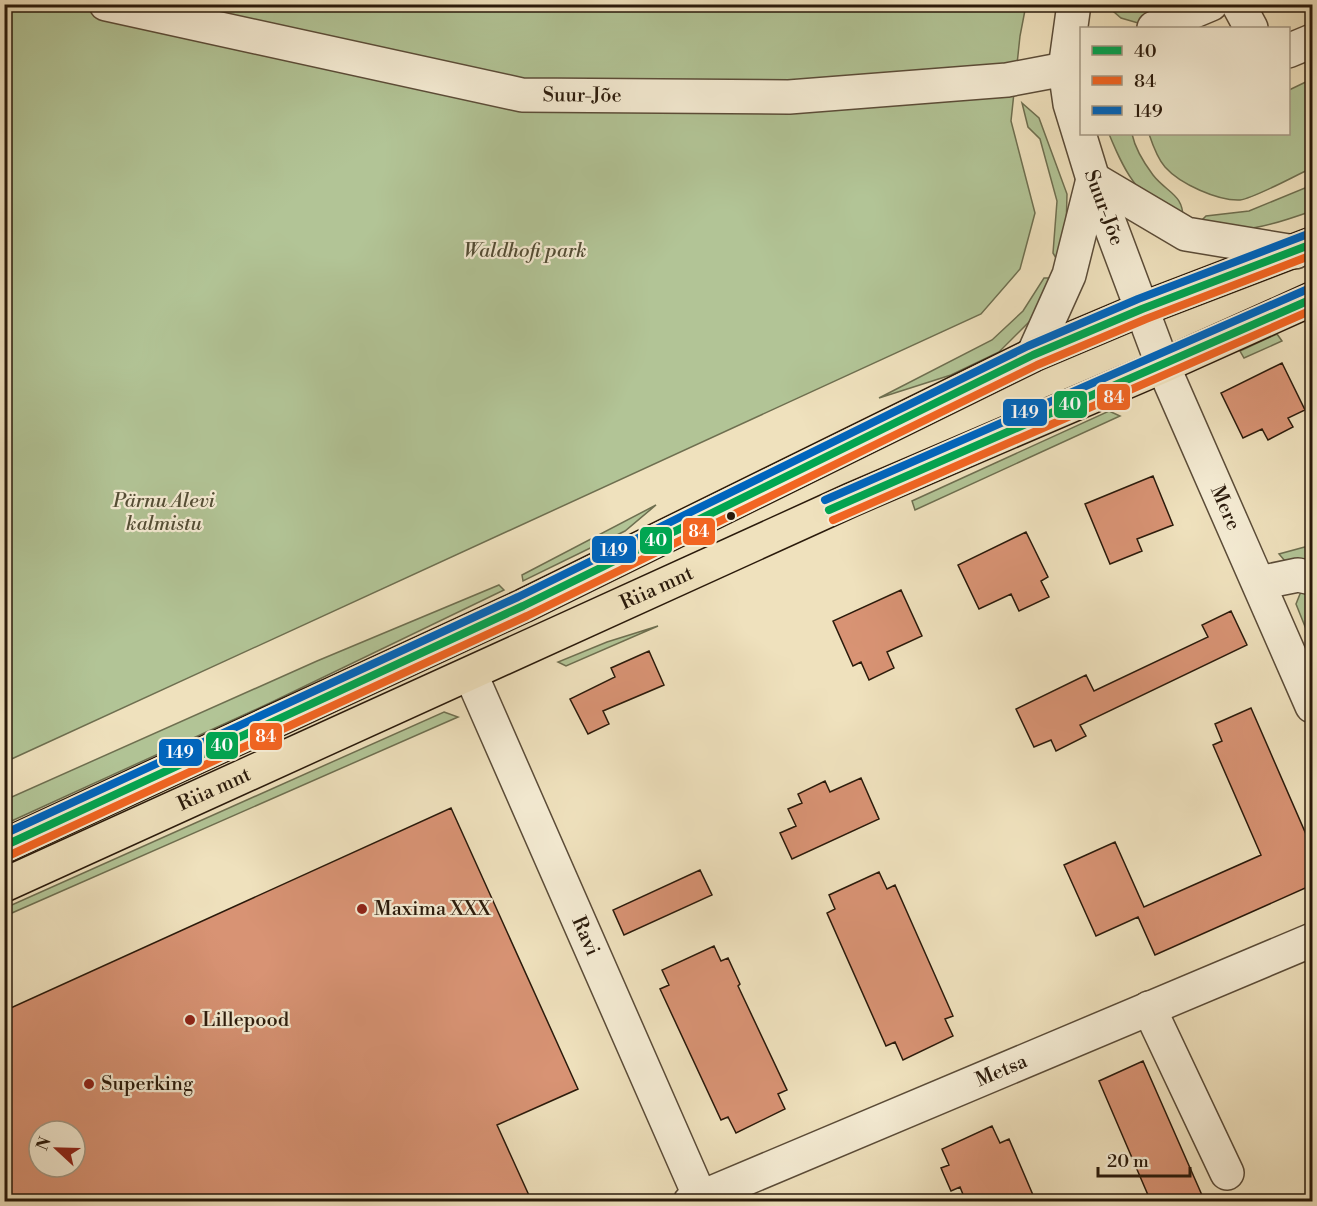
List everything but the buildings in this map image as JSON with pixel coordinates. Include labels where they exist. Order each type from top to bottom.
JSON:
[{"type":"main road","name":"Riia mnt","points":[[4,846],[523,606],[1033,355],[1142,309],[1304,248]]},
{"type":"main road","name":"Riia mnt","points":[[4,885],[471,675],[851,500],[1163,366],[1312,299]]},
{"type":"street","name":"Suur-Jõe","points":[[106,4],[522,95],[789,97],[1007,80],[1073,65]]},
{"type":"street","name":"Suur-Jõe","points":[[1074,4],[1070,104],[1093,179],[1142,309]]},
{"type":"street","points":[[1156,27],[1211,4]]},
{"type":"street","points":[[1238,4],[1250,27]]},
{"type":"street","points":[[1290,50],[1312,41]]},
{"type":"street","points":[[1033,355],[1069,275],[1093,179],[1186,234],[1304,248]]},
{"type":"street","name":"Mere","points":[[1142,309],[1163,366],[1312,705]]},
{"type":"street","points":[[1259,583],[1298,575],[1312,578]]},
{"type":"street","name":"Ravi","points":[[471,675],[695,1199]]},
{"type":"street","name":"Metsa","points":[[695,1199],[1312,940]]},
{"type":"street","points":[[1149,1008],[1227,1173]]},
{"type":"green space","name":"Waldhofi park","points":[[5,5],[1026,5],[1020,36],[1011,121],[1035,213],[1020,269],[981,314],[5,762]]},
{"type":"green space","points":[[1106,5],[1181,5],[1138,23],[1121,18]]},
{"type":"green space","points":[[1312,79],[1312,168],[1247,198],[1231,200],[1221,198],[1180,179],[1165,167],[1149,135],[1290,135],[1290,90]]},
{"type":"green space","points":[[1022,103],[1039,118],[1067,194],[1066,232],[1060,265],[1053,253],[1057,201],[1040,139],[1028,127]]},
{"type":"green space","points":[[1109,135],[1132,135],[1150,170],[1158,181],[1178,199],[1183,211],[1183,220],[1145,194],[1136,185],[1122,163]]},
{"type":"green space","points":[[1312,185],[1312,211],[1255,228],[1228,229],[1196,226],[1206,216],[1249,211]]},
{"type":"green space","points":[[1044,278],[1055,278],[1037,314],[999,352],[951,375],[879,398],[992,340],[1023,311]]},
{"type":"green space","points":[[1277,334],[1282,341],[1244,358],[1240,351]]},
{"type":"green space","points":[[1109,411],[1120,416],[915,510],[912,501]]},
{"type":"green space","points":[[656,505],[625,531],[523,581],[522,575]]},
{"type":"green space","points":[[1312,545],[1312,562],[1285,561],[1279,554]]},
{"type":"green space","points":[[499,585],[504,590],[272,702],[5,824],[5,800],[317,661]]},
{"type":"green space","points":[[1308,587],[1312,587],[1312,644],[1296,604],[1300,594]]},
{"type":"green space","points":[[658,626],[566,666],[558,662],[607,642]]},
{"type":"green space","points":[[444,712],[458,717],[5,916],[5,908]]},
{"type":"transit line","name":"149","points":[[4,834],[518,597],[1028,346],[1138,299],[1308,234]]},
{"type":"transit line","name":"40","points":[[4,846],[523,606],[1033,355],[1142,309],[1312,244]]},
{"type":"transit line","name":"84","points":[[8,856],[527,616],[1037,365],[1146,319],[1312,255]]},
{"type":"transit line","name":"149","points":[[825,500],[1308,289]]},
{"type":"transit line","name":"40","points":[[829,510],[1312,299]]},
{"type":"transit line","name":"84","points":[[833,520],[1312,310]]},
{"type":"place","name":"Maxima XXX","points":[[362,909]]},
{"type":"place","name":"Lillepood","points":[[190,1020]]},
{"type":"place","name":"Superking","points":[[89,1084]]},
{"type":"park label","name":"Pärnu Alevi kalmistu","points":[[164,512]]}]
